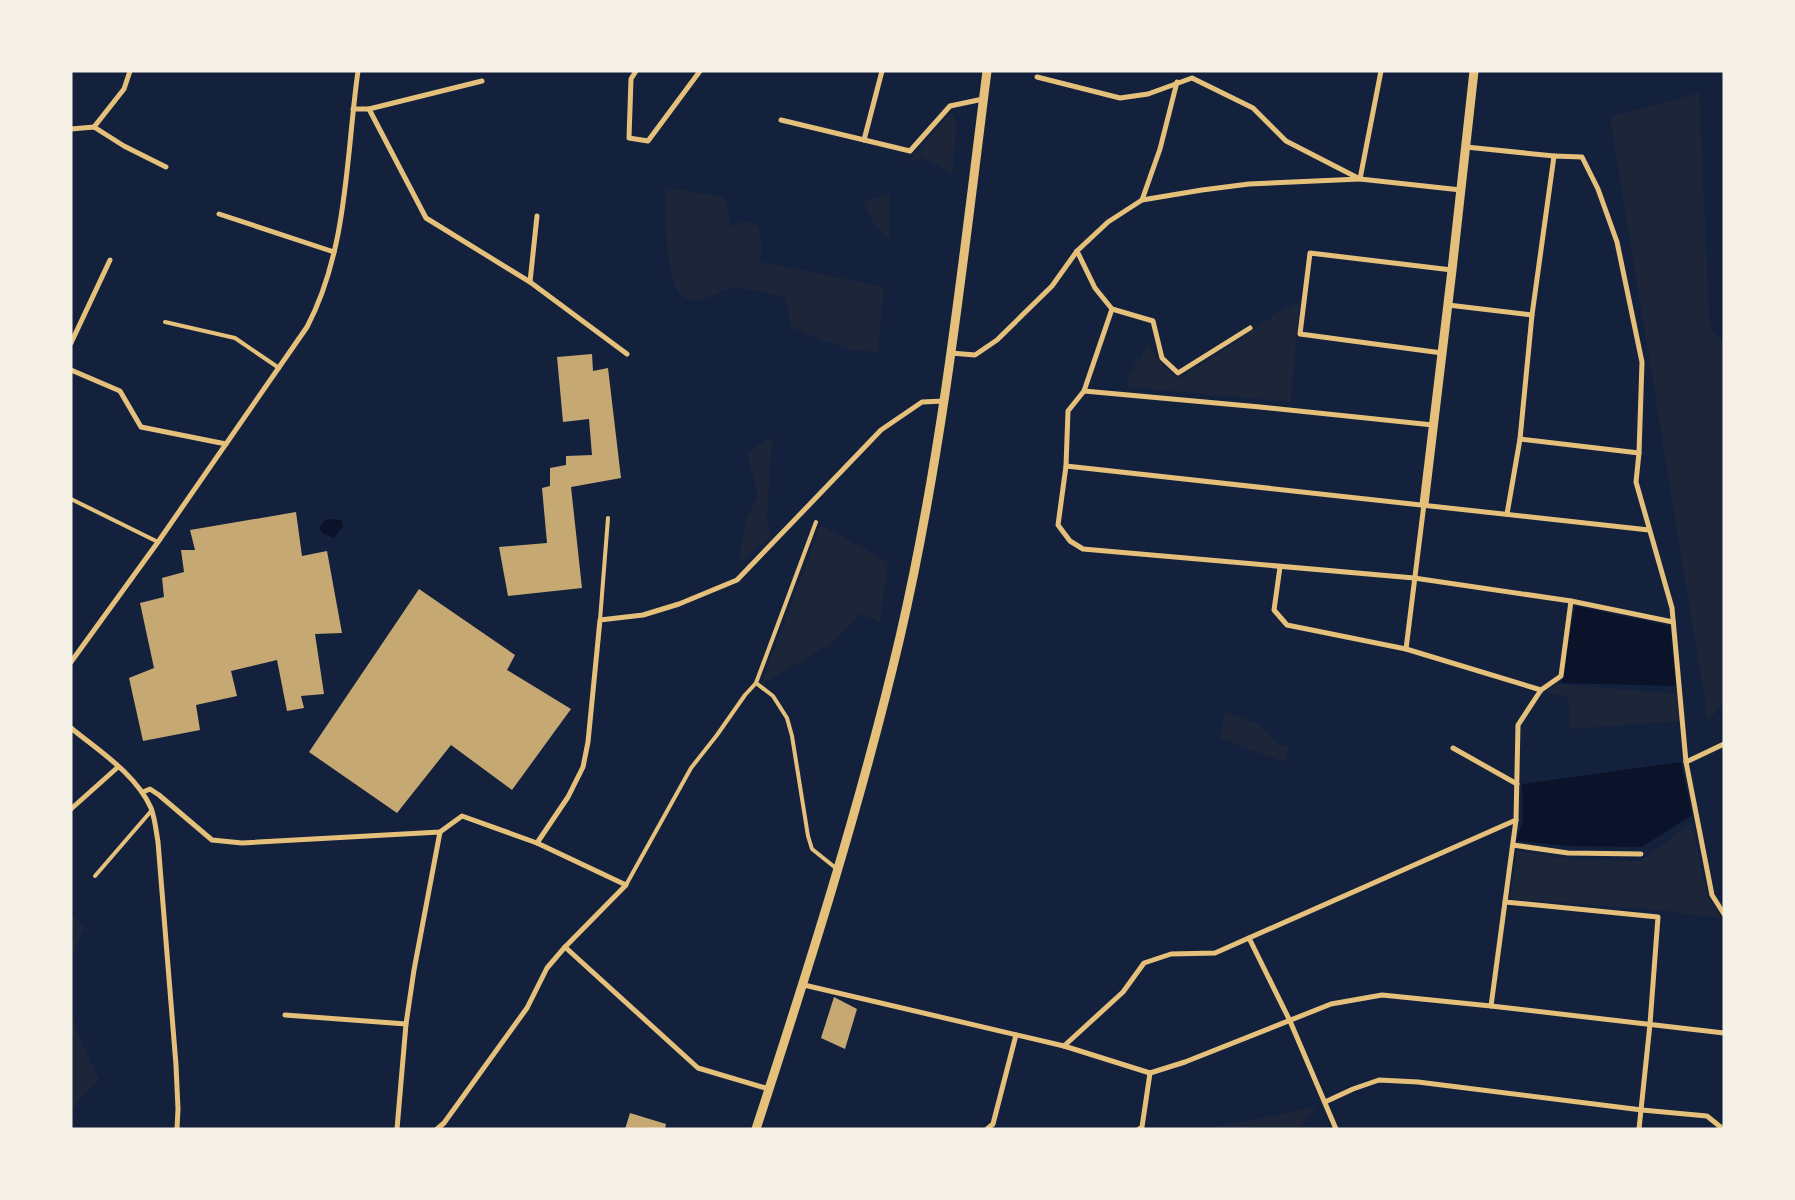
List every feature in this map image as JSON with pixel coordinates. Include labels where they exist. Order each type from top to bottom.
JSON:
[{"type":"street","points":[[94,128],[124,89],[130,71]]},
{"type":"street","points":[[71,662],[158,542],[279,368],[317,308],[328,277],[342,208],[358,71]]},
{"type":"street","points":[[636,71],[631,79],[629,138],[648,141],[700,71]]},
{"type":"street","points":[[864,140],[882,71]]},
{"type":"street","points":[[756,1129],[804,985],[873,744],[900,635],[924,516],[944,401],[987,71]]},
{"type":"street","points":[[1360,179],[1382,71]]},
{"type":"street","points":[[1406,649],[1448,305],[1474,71]]},
{"type":"street","points":[[1037,77],[1120,98],[1148,94],[1192,78],[1253,108],[1286,141],[1360,179]]},
{"type":"street","points":[[353,109],[369,109],[482,81]]},
{"type":"street","points":[[1142,200],[1160,149],[1177,82]]},
{"type":"street","points":[[781,120],[910,151],[950,106],[983,99]]},
{"type":"street","points":[[369,109],[426,218],[530,282],[627,354]]},
{"type":"street","points":[[71,129],[94,128],[124,146],[166,166]]},
{"type":"street","points":[[1466,147],[1582,157],[1598,189],[1617,242],[1642,362],[1639,453],[1636,482],[1672,608],[1686,762],[1712,895],[1724,914]]},
{"type":"street","points":[[1507,514],[1520,439],[1532,315],[1554,156]]},
{"type":"street","points":[[951,353],[975,355],[997,340],[1052,286],[1078,251],[1108,222],[1142,200],[1249,184],[1360,179],[1460,190]]},
{"type":"street","points":[[219,214],[334,252]]},
{"type":"street","points":[[530,282],[537,216]]},
{"type":"street","points":[[1078,251],[1094,288],[1112,309],[1154,321],[1162,358],[1178,373],[1250,328]]},
{"type":"street","points":[[1442,353],[1300,334],[1310,253],[1452,270]]},
{"type":"street","points":[[71,343],[110,260]]},
{"type":"street","points":[[1448,305],[1532,315]]},
{"type":"street","points":[[1112,309],[1084,391],[1068,411],[1066,466],[1058,525],[1070,541],[1083,549],[1414,578],[1571,601],[1673,622]]},
{"type":"street","points":[[71,370],[120,391],[141,427],[226,444]]},
{"type":"street","points":[[1084,391],[1433,425]]},
{"type":"street","points":[[537,843],[568,797],[583,767],[588,742],[600,620],[643,615],[679,604],[737,580],[881,430],[922,402],[944,401]]},
{"type":"street","points":[[1520,439],[1639,453]]},
{"type":"street","points":[[1066,466],[1649,530]]},
{"type":"street","points":[[1280,567],[1274,610],[1287,625],[1406,649],[1541,690]]},
{"type":"street","points":[[1491,1006],[1516,820],[1518,725],[1541,690],[1561,676],[1571,601]]},
{"type":"street","points":[[71,728],[132,779],[152,810],[158,842],[176,1064],[177,1129]]},
{"type":"street","points":[[1686,762],[1724,744]]},
{"type":"street","points":[[1453,748],[1517,784]]},
{"type":"street","points":[[71,809],[118,767]]},
{"type":"street","points":[[142,792],[150,789],[159,795],[212,840],[242,843],[440,832],[462,816],[537,843],[626,885],[547,968],[527,1008],[444,1123],[437,1129]]},
{"type":"street","points":[[1064,1046],[1123,992],[1144,964],[1171,954],[1215,952],[1516,820]]},
{"type":"street","points":[[398,1129],[406,1024],[414,970],[440,832]]},
{"type":"street","points":[[1513,845],[1568,852],[1641,854]]},
{"type":"street","points":[[1505,902],[1658,917],[1650,1024],[1639,1129]]},
{"type":"street","points":[[1249,938],[1290,1021],[1336,1129]]},
{"type":"street","points":[[565,947],[698,1068],[769,1089]]},
{"type":"street","points":[[804,985],[1064,1046],[1150,1073],[1185,1062],[1331,1004],[1382,995],[1724,1033]]},
{"type":"street","points":[[285,1015],[406,1024]]},
{"type":"street","points":[[988,1129],[993,1124],[1016,1035]]},
{"type":"street","points":[[1139,1129],[1142,1127],[1150,1073]]},
{"type":"street","points":[[1325,1102],[1379,1080],[1418,1082],[1642,1110],[1706,1116],[1723,1129]]},
{"type":"street","points":[[993,1124],[999,1129]]},
{"type":"lane","points":[[165,322],[235,338],[279,368]]},
{"type":"lane","points":[[71,499],[158,542]]},
{"type":"lane","points":[[600,620],[608,518]]},
{"type":"lane","points":[[626,885],[690,768],[756,683],[816,522]]},
{"type":"lane","points":[[756,683],[773,696],[787,718],[792,736],[808,836],[812,849],[837,869]]},
{"type":"lane","points":[[96,876],[152,810]]},
{"type":"shaded area","points":[[1699,93],[1710,329],[1724,341],[1724,702],[1708,721],[1610,117]]},
{"type":"shaded area","points":[[951,113],[957,123],[952,174],[922,157],[909,163],[916,152]]},
{"type":"shaded area","points":[[665,188],[725,197],[731,226],[746,221],[758,226],[762,242],[760,262],[884,287],[878,352],[854,350],[791,328],[786,297],[733,288],[703,299],[691,300],[685,298],[678,291],[673,280],[670,265],[666,230]]},
{"type":"shaded area","points":[[890,193],[890,240],[873,223],[863,202]]},
{"type":"shaded area","points":[[1299,303],[1291,402],[1127,387],[1129,375],[1133,373],[1136,360],[1139,361],[1147,344],[1163,366],[1180,378],[1241,339],[1258,325],[1272,318],[1272,315]]},
{"type":"shaded area","points":[[772,437],[767,518],[771,537],[739,562],[745,521],[758,495],[748,452]]},
{"type":"shaded area","points":[[325,520],[341,520],[343,526],[334,538],[324,534],[319,528]]},
{"type":"shaded area","points":[[821,525],[888,562],[880,622],[861,614],[832,643],[761,685]]},
{"type":"shaded area","points":[[1575,606],[1670,626],[1676,686],[1561,683]]},
{"type":"shaded area","points":[[1556,684],[1677,694],[1679,721],[1570,729],[1568,698],[1546,692]]},
{"type":"shaded area","points":[[1225,712],[1260,725],[1277,743],[1290,748],[1284,762],[1220,738]]},
{"type":"shaded area","points":[[1681,762],[1692,815],[1642,847],[1569,846],[1516,841],[1523,821],[1522,784]]},
{"type":"shaded area","points":[[1692,822],[1707,895],[1721,918],[1658,910],[1510,899],[1517,851],[1568,859],[1641,861]]},
{"type":"shaded area","points":[[71,914],[85,927],[71,960]]},
{"type":"shaded area","points":[[71,1009],[77,1031],[99,1080],[77,1103],[71,1113]]},
{"type":"shaded area","points":[[1316,1107],[1299,1129],[1206,1129]]},
{"type":"building","points":[[592,354],[593,371],[608,368],[621,478],[571,487],[582,588],[508,596],[499,547],[547,543],[542,488],[550,486],[550,468],[566,465],[566,456],[592,455],[589,419],[563,422],[557,357]]},
{"type":"building","points":[[296,512],[302,556],[327,551],[342,633],[315,634],[324,694],[301,696],[304,708],[287,711],[277,660],[231,671],[237,696],[196,705],[200,730],[143,741],[129,678],[154,668],[140,603],[164,597],[162,578],[184,572],[181,550],[195,550],[190,530]]},
{"type":"building","points":[[419,589],[515,655],[507,670],[571,709],[512,790],[451,745],[397,813],[309,752]]},
{"type":"building","points":[[834,997],[857,1009],[845,1049],[821,1038]]},
{"type":"building","points":[[630,1113],[666,1124],[665,1129],[625,1129]]}]
